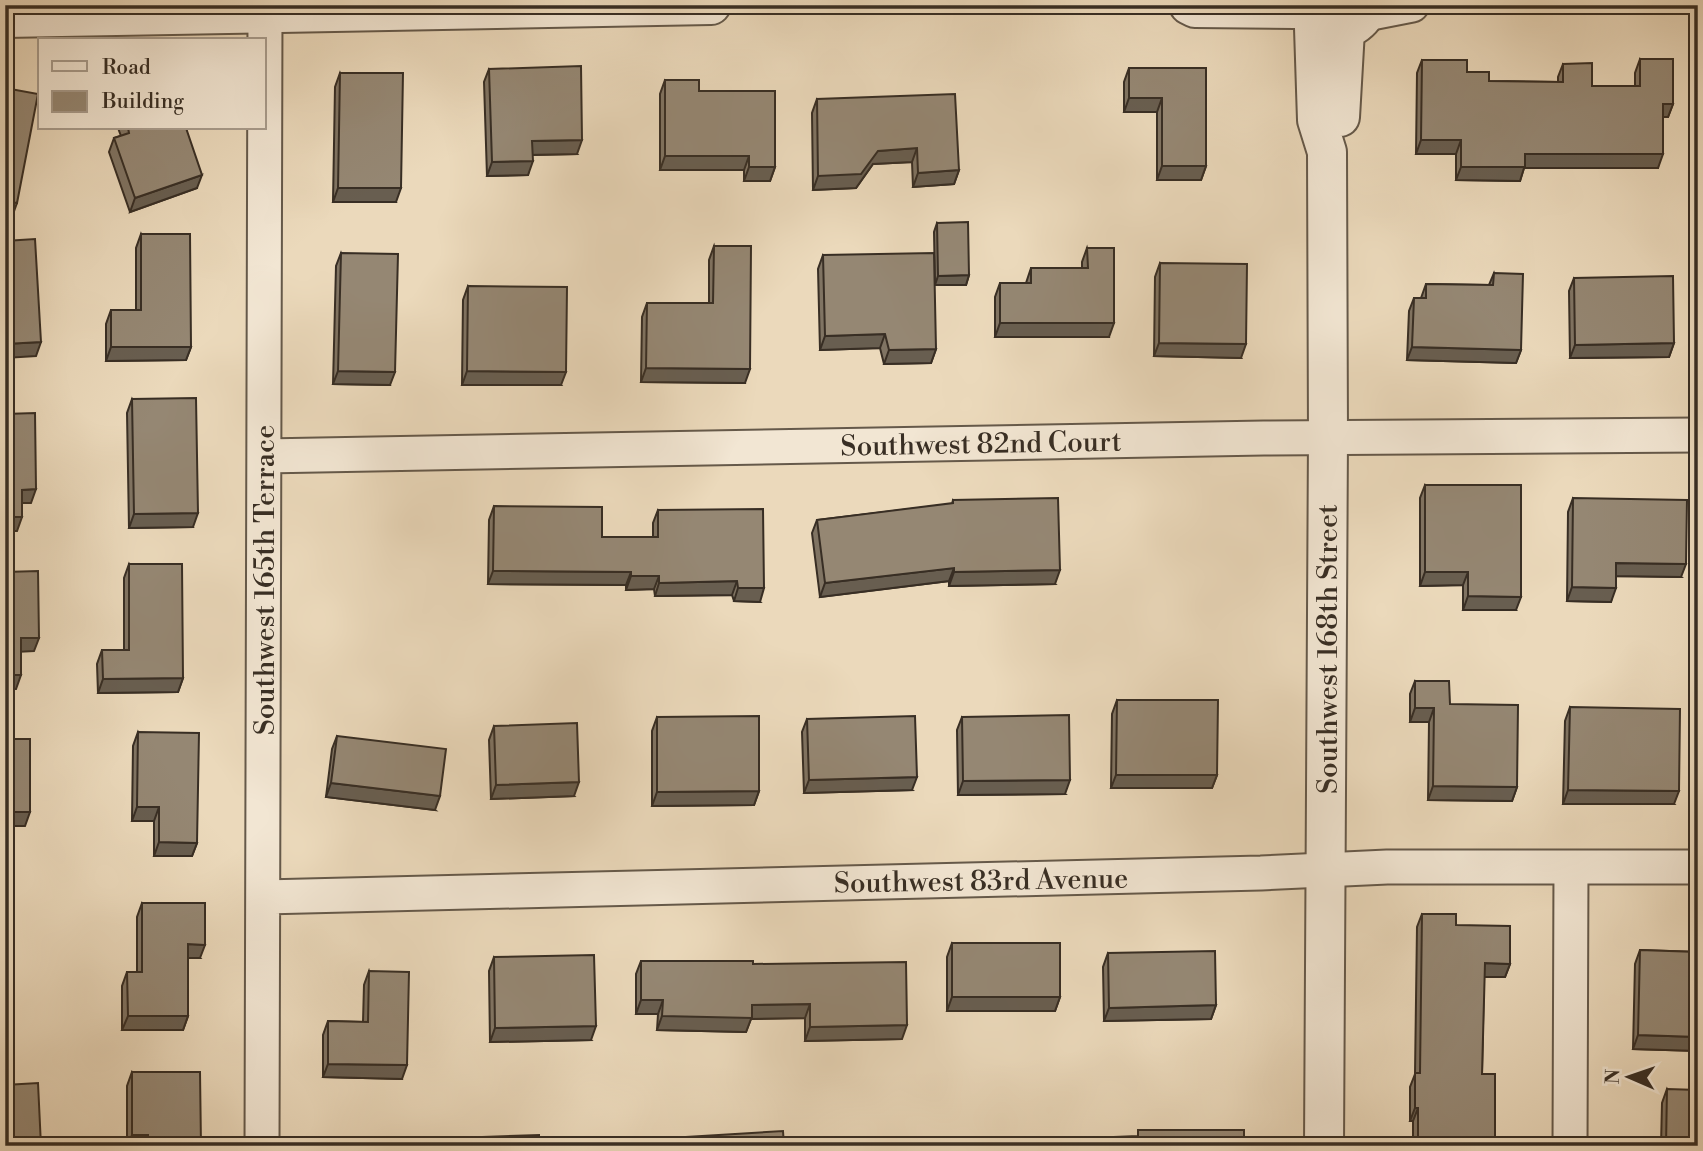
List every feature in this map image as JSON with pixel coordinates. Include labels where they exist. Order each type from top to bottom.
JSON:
[{"type":"street","points":[[5,18],[711,5]]},
{"type":"street","points":[[1189,5],[1195,8],[1331,15],[1412,5]]},
{"type":"street","name":"Southwest 165th Terrace","points":[[265,13],[265,38]]},
{"type":"street","name":"Southwest 168th Street","points":[[1324,1146],[1327,152],[1317,120],[1331,15]]},
{"type":"street","name":"Southwest 165th Terrace","points":[[262,1146],[265,130]]},
{"type":"street","name":"Southwest 82nd Court","points":[[264,456],[1328,437],[1698,435]]},
{"type":"street","name":"Southwest 83rd Avenue","points":[[264,897],[1387,867],[1698,867]]},
{"type":"street","points":[[1570,1146],[1571,867]]},
{"type":"building","points":[[1640,59],[1673,59],[1673,104],[1663,104],[1663,154],[1525,154],[1525,167],[1461,167],[1461,140],[1421,140],[1422,60],[1467,60],[1467,72],[1489,72],[1489,81],[1563,82],[1563,64],[1592,63],[1592,86],[1640,86]]},
{"type":"building","points":[[581,66],[582,140],[532,141],[533,161],[492,162],[489,69]]},
{"type":"building","points":[[1129,68],[1206,68],[1206,166],[1162,166],[1162,98],[1129,98]]},
{"type":"building","points":[[340,73],[403,73],[401,188],[338,188]]},
{"type":"building","points":[[665,80],[699,80],[699,91],[775,91],[775,167],[749,167],[749,156],[665,156]]},
{"type":"building","points":[[5,88],[38,94],[17,203],[5,201]]},
{"type":"building","points":[[955,94],[959,170],[918,173],[917,148],[878,151],[861,174],[818,176],[817,99]]},
{"type":"building","points":[[128,130],[187,130],[202,175],[135,198],[114,138],[129,133]]},
{"type":"building","points":[[968,222],[969,275],[938,276],[937,223]]},
{"type":"building","points":[[141,234],[190,234],[191,347],[111,347],[111,310],[141,310]]},
{"type":"building","points":[[35,239],[41,342],[5,344],[5,241]]},
{"type":"building","points":[[714,246],[751,246],[750,369],[646,368],[647,303],[713,303]]},
{"type":"building","points":[[1087,248],[1114,248],[1114,323],[1000,323],[1000,283],[1031,283],[1031,268],[1088,268]]},
{"type":"building","points":[[341,253],[398,254],[395,372],[338,371]]},
{"type":"building","points":[[934,253],[936,349],[889,350],[885,334],[825,336],[823,255]]},
{"type":"building","points":[[1160,263],[1247,264],[1246,344],[1159,343]]},
{"type":"building","points":[[1494,273],[1523,274],[1521,350],[1412,347],[1414,298],[1426,298],[1426,284],[1493,285]]},
{"type":"building","points":[[1673,276],[1674,343],[1575,345],[1574,278]]},
{"type":"building","points":[[468,286],[567,287],[566,372],[467,371]]},
{"type":"building","points":[[196,398],[198,513],[134,514],[132,399]]},
{"type":"building","points":[[35,413],[36,489],[22,490],[22,517],[5,517],[5,414]]},
{"type":"building","points":[[1425,485],[1521,485],[1521,597],[1468,596],[1468,572],[1425,572]]},
{"type":"building","points":[[1058,498],[1060,570],[954,572],[954,568],[825,583],[817,520],[953,503],[953,500]]},
{"type":"building","points":[[1573,498],[1687,500],[1686,564],[1616,563],[1616,588],[1572,587]]},
{"type":"building","points":[[494,506],[602,507],[602,537],[658,537],[658,510],[763,509],[764,588],[738,588],[737,581],[659,583],[659,576],[631,576],[631,572],[493,571]]},
{"type":"building","points":[[129,564],[182,564],[183,678],[103,679],[102,650],[129,650]]},
{"type":"building","points":[[38,571],[39,638],[21,638],[21,675],[5,675],[5,572]]},
{"type":"building","points":[[1415,681],[1449,681],[1450,704],[1518,705],[1517,787],[1433,786],[1434,708],[1415,708]]},
{"type":"building","points":[[1117,700],[1218,700],[1217,775],[1116,775]]},
{"type":"building","points":[[1570,707],[1680,709],[1679,791],[1568,790]]},
{"type":"building","points":[[1069,715],[1070,780],[963,781],[962,717]]},
{"type":"building","points":[[759,716],[759,791],[657,792],[657,717]]},
{"type":"building","points":[[915,716],[917,777],[809,780],[807,719]]},
{"type":"building","points":[[577,723],[579,782],[496,785],[494,726]]},
{"type":"building","points":[[138,732],[199,733],[197,843],[159,842],[159,807],[137,807]]},
{"type":"building","points":[[337,736],[446,749],[440,796],[331,783]]},
{"type":"building","points":[[5,739],[30,739],[30,812],[7,812],[8,910],[12,910],[12,1019],[5,1019]]},
{"type":"building","points":[[142,903],[205,903],[205,945],[188,944],[188,1016],[128,1016],[127,972],[142,972]]},
{"type":"building","points":[[1422,914],[1456,914],[1456,925],[1510,926],[1510,964],[1485,963],[1482,1074],[1495,1074],[1495,1146],[1423,1146],[1423,1141],[1418,1141],[1415,1073],[1420,1073]]},
{"type":"building","points":[[952,943],[1060,943],[1060,997],[952,997]]},
{"type":"building","points":[[1640,950],[1698,952],[1698,1037],[1638,1035]]},
{"type":"building","points":[[1215,951],[1216,1005],[1109,1008],[1108,953]]},
{"type":"building","points":[[594,955],[596,1026],[495,1028],[494,957]]},
{"type":"building","points":[[641,961],[753,961],[753,964],[906,962],[907,1025],[810,1027],[810,1004],[752,1005],[752,1018],[662,1016],[663,1000],[641,1000]]},
{"type":"building","points":[[369,971],[409,972],[407,1065],[328,1064],[328,1021],[368,1022]]},
{"type":"building","points":[[132,1072],[200,1072],[201,1146],[148,1146],[148,1135],[132,1135]]},
{"type":"building","points":[[38,1083],[41,1146],[5,1146],[5,1085]]},
{"type":"building","points":[[1667,1089],[1698,1090],[1698,1146],[1666,1146]]},
{"type":"building","points":[[1138,1130],[1244,1130],[1244,1146],[992,1146],[992,1142],[1138,1136]]},
{"type":"building","points":[[783,1131],[784,1146],[671,1146],[670,1138]]},
{"type":"building","points":[[539,1135],[539,1146],[455,1146],[455,1138]]}]
